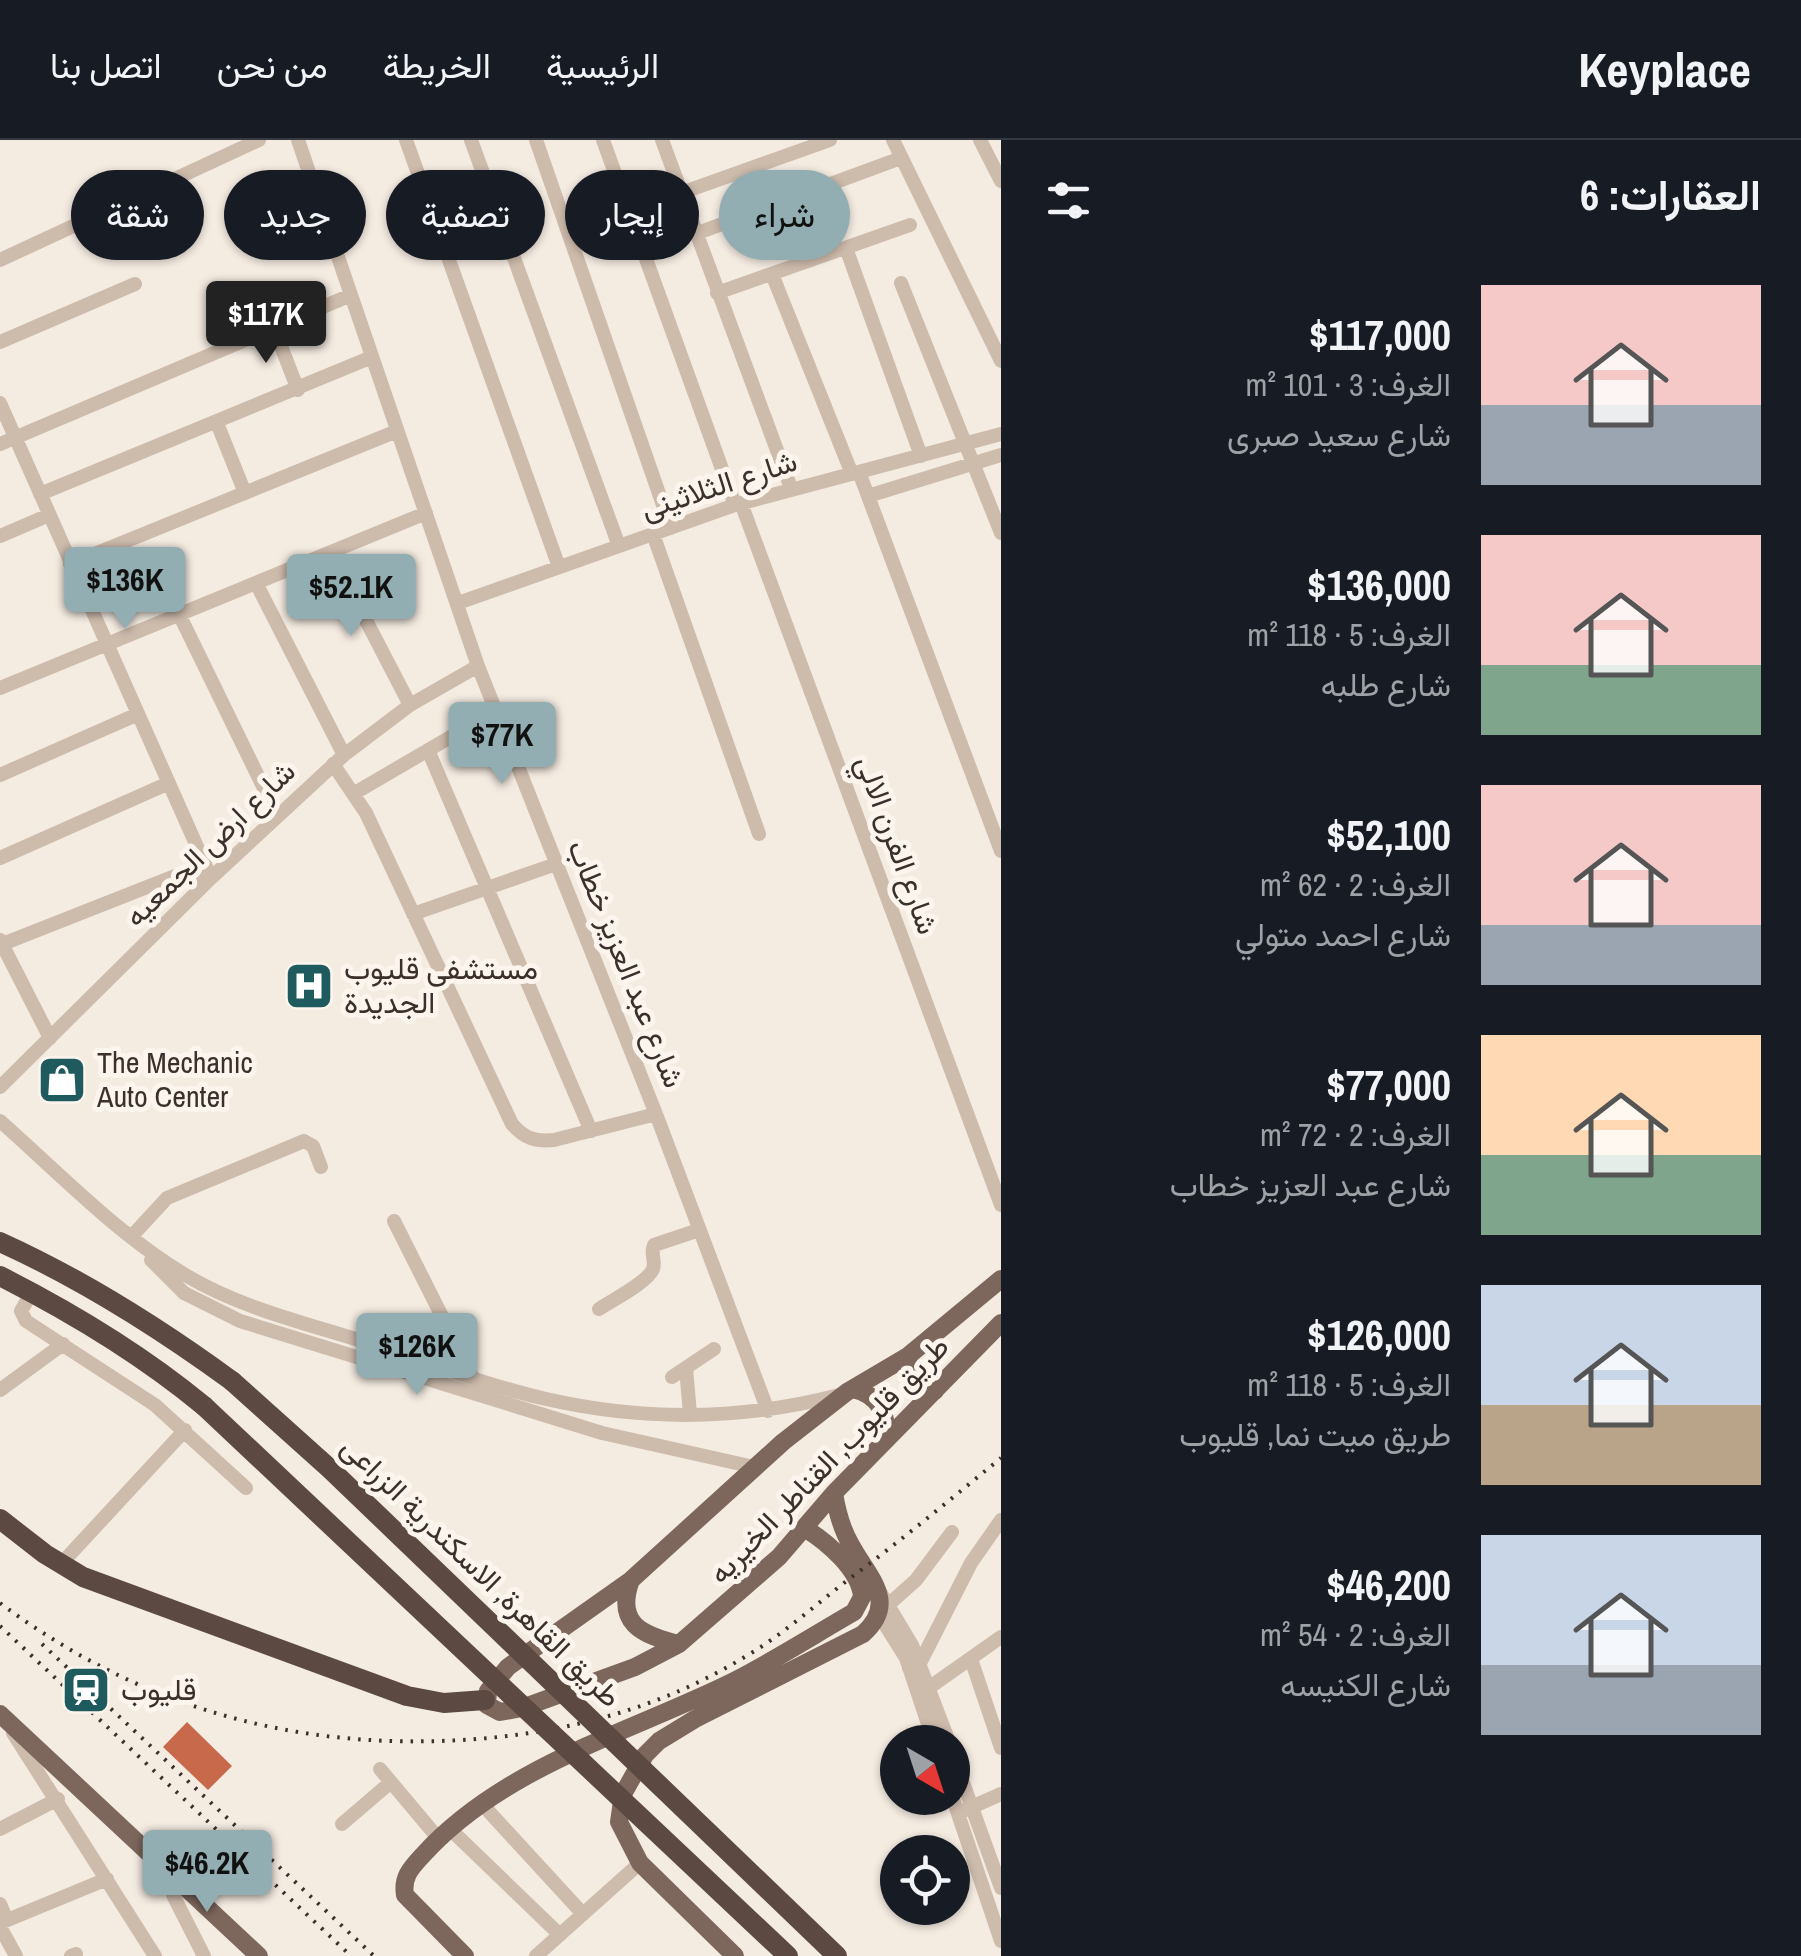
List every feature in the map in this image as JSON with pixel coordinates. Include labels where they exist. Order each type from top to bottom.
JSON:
[{"type":"highway","name":"طريق القاهرة, الاسكندرية الزراعى","points":[[0,1242],[70,1274],[112,1299],[232,1381],[329,1468],[838,1956]]},
{"type":"highway","points":[[0,1276],[126,1346],[204,1406],[788,1956]]},
{"type":"highway","points":[[0,1520],[61,1564],[124,1594],[408,1696],[444,1702],[485,1700]]},
{"type":"main road","name":"طريق قليوب, القناطر الخيريه","points":[[1001,1279],[908,1356],[850,1391],[754,1467],[632,1580],[508,1667],[493,1683],[485,1700],[487,1706],[500,1712],[522,1708],[635,1667],[679,1644],[748,1586],[806,1529],[834,1493],[1001,1324]]},
{"type":"main road","points":[[908,1356],[914,1380],[935,1392]]},
{"type":"main road","points":[[850,1391],[871,1396],[884,1412],[883,1442]]},
{"type":"main road","points":[[834,1493],[842,1529],[882,1603]]},
{"type":"main road","points":[[465,1956],[405,1895],[405,1877],[410,1870],[444,1833],[481,1803],[555,1761],[736,1680],[854,1612],[860,1605],[862,1588],[858,1581],[830,1547],[806,1529]]},
{"type":"main road","points":[[632,1580],[626,1595],[627,1611],[634,1625],[646,1636],[679,1644]]},
{"type":"main road","points":[[860,1605],[882,1603]]},
{"type":"main road","points":[[735,1956],[640,1863],[619,1822],[622,1794],[645,1754],[659,1741],[863,1634],[882,1603]]},
{"type":"main road","points":[[0,1715],[174,1876],[251,1954]]},
{"type":"street","points":[[0,260],[259,140]]},
{"type":"street","name":"شارع عبد العزيز خطاب","points":[[298,140],[478,666],[656,1114],[768,1411]]},
{"type":"street","points":[[406,140],[559,567]]},
{"type":"street","points":[[471,140],[618,546]]},
{"type":"street","points":[[536,140],[672,528]]},
{"type":"street","name":"شارع الفرن الالي","points":[[603,140],[1001,1206]]},
{"type":"street","points":[[699,186],[830,140]]},
{"type":"street","points":[[893,140],[1001,361]]},
{"type":"street","points":[[980,140],[1001,180]]},
{"type":"street","points":[[666,141],[675,170]]},
{"type":"street","points":[[699,233],[902,158]]},
{"type":"street","points":[[850,247],[910,226]]},
{"type":"street","points":[[699,242],[790,488]]},
{"type":"street","points":[[850,259],[921,456]]},
{"type":"street","points":[[718,293],[812,260]]},
{"type":"street","points":[[772,274],[868,496],[1000,844]]},
{"type":"street","points":[[901,283],[1001,532]]},
{"type":"street","points":[[0,342],[136,284]]},
{"type":"street","points":[[0,444],[351,295]]},
{"type":"street","points":[[274,328],[298,390]]},
{"type":"street","points":[[40,494],[372,358]]},
{"type":"street","points":[[0,404],[211,878]]},
{"type":"street","points":[[217,423],[244,493]]},
{"type":"street","points":[[70,564],[397,431]]},
{"type":"street","name":"شارع الثلاثينى","points":[[458,603],[738,504],[1001,434]]},
{"type":"street","points":[[868,496],[1001,455]]},
{"type":"street","points":[[0,688],[426,513]]},
{"type":"street","points":[[0,536],[49,515]]},
{"type":"street","points":[[654,534],[759,834]]},
{"type":"street","points":[[331,553],[410,705]]},
{"type":"street","points":[[256,582],[512,1124],[530,1139],[554,1140],[656,1114]]},
{"type":"street","points":[[179,614],[277,815]]},
{"type":"street","name":"شارع ارض الجمعيه","points":[[0,1087],[211,878],[338,759],[410,705],[478,666]]},
{"type":"street","points":[[353,794],[495,710]]},
{"type":"street","points":[[0,775],[138,714]]},
{"type":"street","points":[[428,750],[591,1131]]},
{"type":"street","points":[[0,858],[169,783]]},
{"type":"street","points":[[413,914],[556,864]]},
{"type":"street","points":[[50,1038],[1,943],[175,876],[187,873],[211,878]]},
{"type":"street","points":[[0,1121],[131,1236],[184,1293],[240,1321],[602,1433],[754,1467]]},
{"type":"street","points":[[131,1236],[166,1198],[304,1141],[313,1146],[321,1167]]},
{"type":"street","points":[[394,1220],[472,1376]]},
{"type":"street","points":[[599,1308],[649,1275],[654,1265],[654,1245],[699,1230]]},
{"type":"street","points":[[131,1236],[188,1276],[237,1301],[544,1398],[602,1410],[690,1414],[768,1411],[850,1391]]},
{"type":"street","points":[[32,1292],[23,1317],[155,1404],[246,1488]]},
{"type":"street","points":[[0,1390],[63,1344]]},
{"type":"street","points":[[672,1377],[714,1349]]},
{"type":"street","points":[[686,1368],[690,1414]]},
{"type":"street","points":[[61,1564],[185,1430]]},
{"type":"street","points":[[930,1725],[915,1665],[970,1562],[1001,1520]]},
{"type":"street","points":[[943,1725],[930,1687],[882,1603],[916,1580],[952,1532]]},
{"type":"street","points":[[930,1687],[1001,1638]]},
{"type":"street","points":[[971,1659],[1001,1748]]},
{"type":"street","points":[[0,1715],[58,1799],[155,1956]]},
{"type":"street","points":[[380,1769],[444,1833],[560,1934]]},
{"type":"street","points":[[342,1824],[391,1782]]},
{"type":"street","points":[[970,1808],[1001,1794]]},
{"type":"street","points":[[0,1828],[58,1799]]},
{"type":"street","points":[[481,1803],[583,1914]]},
{"type":"street","points":[[967,1815],[1001,1941]]},
{"type":"street","points":[[968,1815],[1001,1888]]},
{"type":"street","points":[[536,1956],[640,1863]]},
{"type":"street","points":[[174,1876],[172,1894],[204,1956]]},
{"type":"street","points":[[2,1923],[107,1879]]},
{"type":"street","points":[[0,1904],[2,1923],[16,1956]]},
{"type":"building","points":[[187,1722],[232,1766],[208,1790],[163,1747]]},
{"type":"railway","points":[[0,1603],[52,1639],[106,1669],[219,1714],[277,1728],[399,1741],[462,1740],[536,1732],[643,1705],[743,1658],[799,1619],[1001,1458]]},
{"type":"railway","points":[[0,1626],[351,1956]]},
{"type":"railway","points":[[42,1644],[374,1956]]},
{"type":"place","name":"مستشفى قليوب الجديدة","points":[[309,986]]},
{"type":"place","name":"The Mechanic Auto Center","points":[[62,1080]]},
{"type":"place","name":"قليوب","points":[[86,1690]]}]
